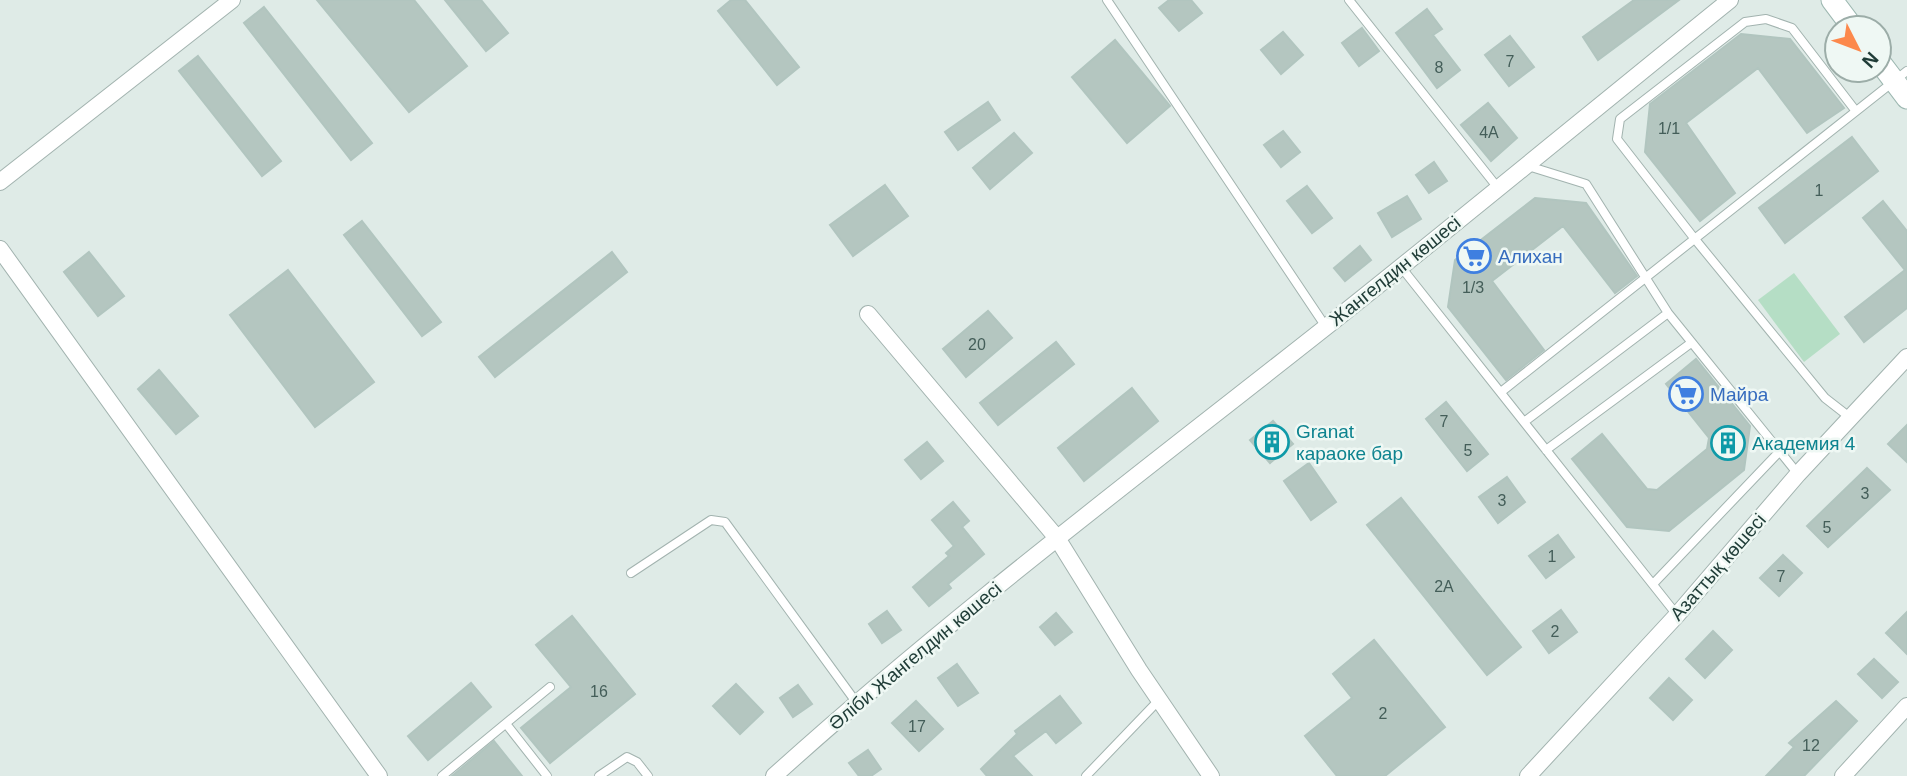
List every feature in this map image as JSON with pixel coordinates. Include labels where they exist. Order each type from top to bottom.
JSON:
[{"type":"main road","points":[[1900,75],[1907,97]]},
{"type":"street","points":[[0,182],[232,0]]},
{"type":"street","name":"Жангелдин көшесі","points":[[1057,538],[1326,327],[1730,0]]},
{"type":"street","points":[[0,249],[379,776]]},
{"type":"street","points":[[868,314],[1057,538],[1159,700],[1211,776]]},
{"type":"street","name":"Азаттық көшесі","points":[[1528,776],[1677,615],[1798,474],[1907,358]]},
{"type":"street","name":"Әліби Жангелдин көшесі","points":[[774,776],[856,702],[1057,538]]},
{"type":"street","points":[[1843,776],[1907,706]]},
{"type":"lane","points":[[1107,0],[1326,327]]},
{"type":"lane","points":[[1349,0],[1498,188]]},
{"type":"lane","points":[[1852,419],[1825,398],[1694,238],[1618,139],[1620,119],[1745,22],[1766,19],[1792,29],[1855,110]]},
{"type":"lane","points":[[1501,392],[1900,75]]},
{"type":"lane","points":[[1526,165],[1586,184],[1647,276],[1668,313],[1798,474]]},
{"type":"lane","points":[[1401,267],[1677,615]]},
{"type":"lane","points":[[1524,422],[1668,313]]},
{"type":"lane","points":[[1546,450],[1691,342]]},
{"type":"lane","points":[[1654,583],[1780,452]]},
{"type":"lane","points":[[631,573],[711,520],[725,522],[856,702]]},
{"type":"lane","points":[[442,776],[550,687]]},
{"type":"lane","points":[[1086,776],[1159,700]]},
{"type":"lane","points":[[506,725],[547,776]]},
{"type":"lane","points":[[599,776],[627,757],[638,762],[648,776]]},
{"type":"green space","points":[[1794,273],[1840,334],[1804,362],[1758,300]]},
{"type":"building","points":[[317,0],[414,0],[467,66],[409,112]]},
{"type":"building","points":[[445,0],[481,0],[508,33],[486,51]]},
{"type":"building","points":[[731,0],[745,0],[799,67],[777,85],[718,11]]},
{"type":"building","points":[[1169,0],[1191,0],[1202,13],[1179,31],[1159,8]]},
{"type":"building","points":[[1634,0],[1679,0],[1598,60],[1583,37]]},
{"type":"building","points":[[264,7],[372,143],[351,160],[244,23]]},
{"type":"building","points":[[1427,9],[1442,29],[1433,35],[1460,70],[1437,88],[1396,33]]},
{"type":"building","points":[[1362,28],[1379,51],[1359,66],[1342,43]]},
{"type":"building","points":[[1283,32],[1303,55],[1281,74],[1261,50]]},
{"type":"building","points":[[1741,34],[1790,39],[1844,108],[1807,133],[1758,68],[1686,123],[1735,193],[1700,221],[1645,152],[1650,104]]},
{"type":"building","points":[[1510,36],[1534,67],[1509,86],[1485,55]]},
{"type":"building","points":[[1115,40],[1170,106],[1127,143],[1072,77]]},
{"type":"building","points":[[198,56],[281,161],[262,176],[179,71]]},
{"type":"building","points":[[988,102],[1000,120],[958,150],[945,132]]},
{"type":"building","points":[[1488,103],[1517,138],[1491,161],[1461,125]]},
{"type":"building","points":[[1283,131],[1300,152],[1281,167],[1264,145]]},
{"type":"building","points":[[1014,133],[1032,153],[990,189],[973,168]]},
{"type":"building","points":[[1852,137],[1878,171],[1785,243],[1759,208]]},
{"type":"building","points":[[1434,162],[1447,181],[1429,193],[1416,175]]},
{"type":"building","points":[[885,185],[908,216],[853,256],[830,225]]},
{"type":"building","points":[[1307,186],[1332,218],[1312,233],[1287,201]]},
{"type":"building","points":[[1407,196],[1421,219],[1392,237],[1378,213]]},
{"type":"building","points":[[1535,198],[1586,203],[1637,276],[1615,293],[1563,226],[1492,281],[1544,350],[1506,380],[1448,307],[1455,260]]},
{"type":"building","points":[[1883,201],[1907,231],[1907,308],[1864,342],[1845,317],[1905,270],[1863,218]]},
{"type":"building","points":[[362,221],[441,322],[422,336],[344,235]]},
{"type":"building","points":[[1360,246],[1371,260],[1345,281],[1334,268]]},
{"type":"building","points":[[89,252],[124,296],[98,316],[64,272]]},
{"type":"building","points":[[612,252],[627,272],[495,377],[479,357]]},
{"type":"building","points":[[288,270],[374,382],[315,427],[230,315]]},
{"type":"building","points":[[988,311],[1012,338],[966,377],[943,349]]},
{"type":"building","points":[[1056,342],[1074,364],[998,425],[980,403]]},
{"type":"building","name":"Академия 4","points":[[1696,359],[1750,426],[1744,470],[1669,531],[1627,527],[1572,459],[1602,434],[1647,489],[1657,490],[1707,449],[1709,438],[1666,384]]},
{"type":"building","points":[[159,370],[198,416],[176,434],[138,389]]},
{"type":"building","points":[[1132,388],[1158,421],[1084,481],[1058,448]]},
{"type":"building","points":[[1446,402],[1488,454],[1467,471],[1426,419]]},
{"type":"building","name":"Granat караоке бар","points":[[1273,421],[1293,444],[1270,463],[1250,440]]},
{"type":"building","points":[[1907,425],[1907,462],[1888,444]]},
{"type":"building","points":[[927,442],[943,461],[921,479],[905,460]]},
{"type":"building","points":[[1309,463],[1336,502],[1311,520],[1284,481]]},
{"type":"building","points":[[1867,468],[1890,490],[1828,547],[1807,526]]},
{"type":"building","points":[[1507,477],[1525,502],[1498,523],[1479,497]]},
{"type":"building","points":[[1401,498],[1521,647],[1487,675],[1367,525]]},
{"type":"building","points":[[953,502],[969,521],[962,527],[984,554],[948,584],[951,588],[929,606],[913,587],[949,556],[946,553],[954,546],[932,520]]},
{"type":"building","points":[[1558,535],[1574,557],[1546,578],[1529,556]]},
{"type":"building","points":[[1783,555],[1802,573],[1779,596],[1760,578]]},
{"type":"building","points":[[1561,610],[1577,632],[1549,653],[1533,631]]},
{"type":"building","points":[[887,611],[901,630],[882,643],[869,624]]},
{"type":"building","points":[[1907,612],[1907,654],[1886,633]]},
{"type":"building","points":[[1056,613],[1072,632],[1055,645],[1040,627]]},
{"type":"building","points":[[572,616],[635,694],[550,763],[521,728],[571,687],[536,645]]},
{"type":"building","points":[[1713,631],[1732,650],[1705,678],[1686,659]]},
{"type":"building","points":[[1374,640],[1445,727],[1385,776],[1337,776],[1305,736],[1352,698],[1333,674]]},
{"type":"building","points":[[1874,659],[1898,682],[1882,698],[1858,674]]},
{"type":"building","points":[[957,664],[978,693],[958,706],[938,678]]},
{"type":"building","points":[[1669,678],[1692,700],[1673,720],[1650,698]]},
{"type":"building","points":[[471,683],[491,707],[428,760],[408,736]]},
{"type":"building","points":[[736,684],[763,712],[740,734],[713,706]]},
{"type":"building","points":[[798,685],[812,704],[793,717],[780,698]]},
{"type":"building","points":[[1060,696],[1081,723],[1056,743],[1046,731],[1013,756],[1032,776],[987,776],[981,769],[1017,734],[1015,731]]},
{"type":"building","points":[[916,701],[943,729],[919,751],[892,723]]},
{"type":"building","points":[[1836,701],[1857,721],[1804,776],[1766,776],[1794,747],[1789,743]]},
{"type":"building","points":[[494,741],[522,776],[452,776]]},
{"type":"building","points":[[868,750],[881,769],[871,776],[859,776],[849,763]]},
{"type":"place","name":"Алихан","points":[[1474,256]]},
{"type":"place","name":"Майра","points":[[1686,394]]},
{"type":"place","name":"Granat караоке бар","points":[[1272,442]]},
{"type":"place","name":"Академия 4","points":[[1728,443]]}]
